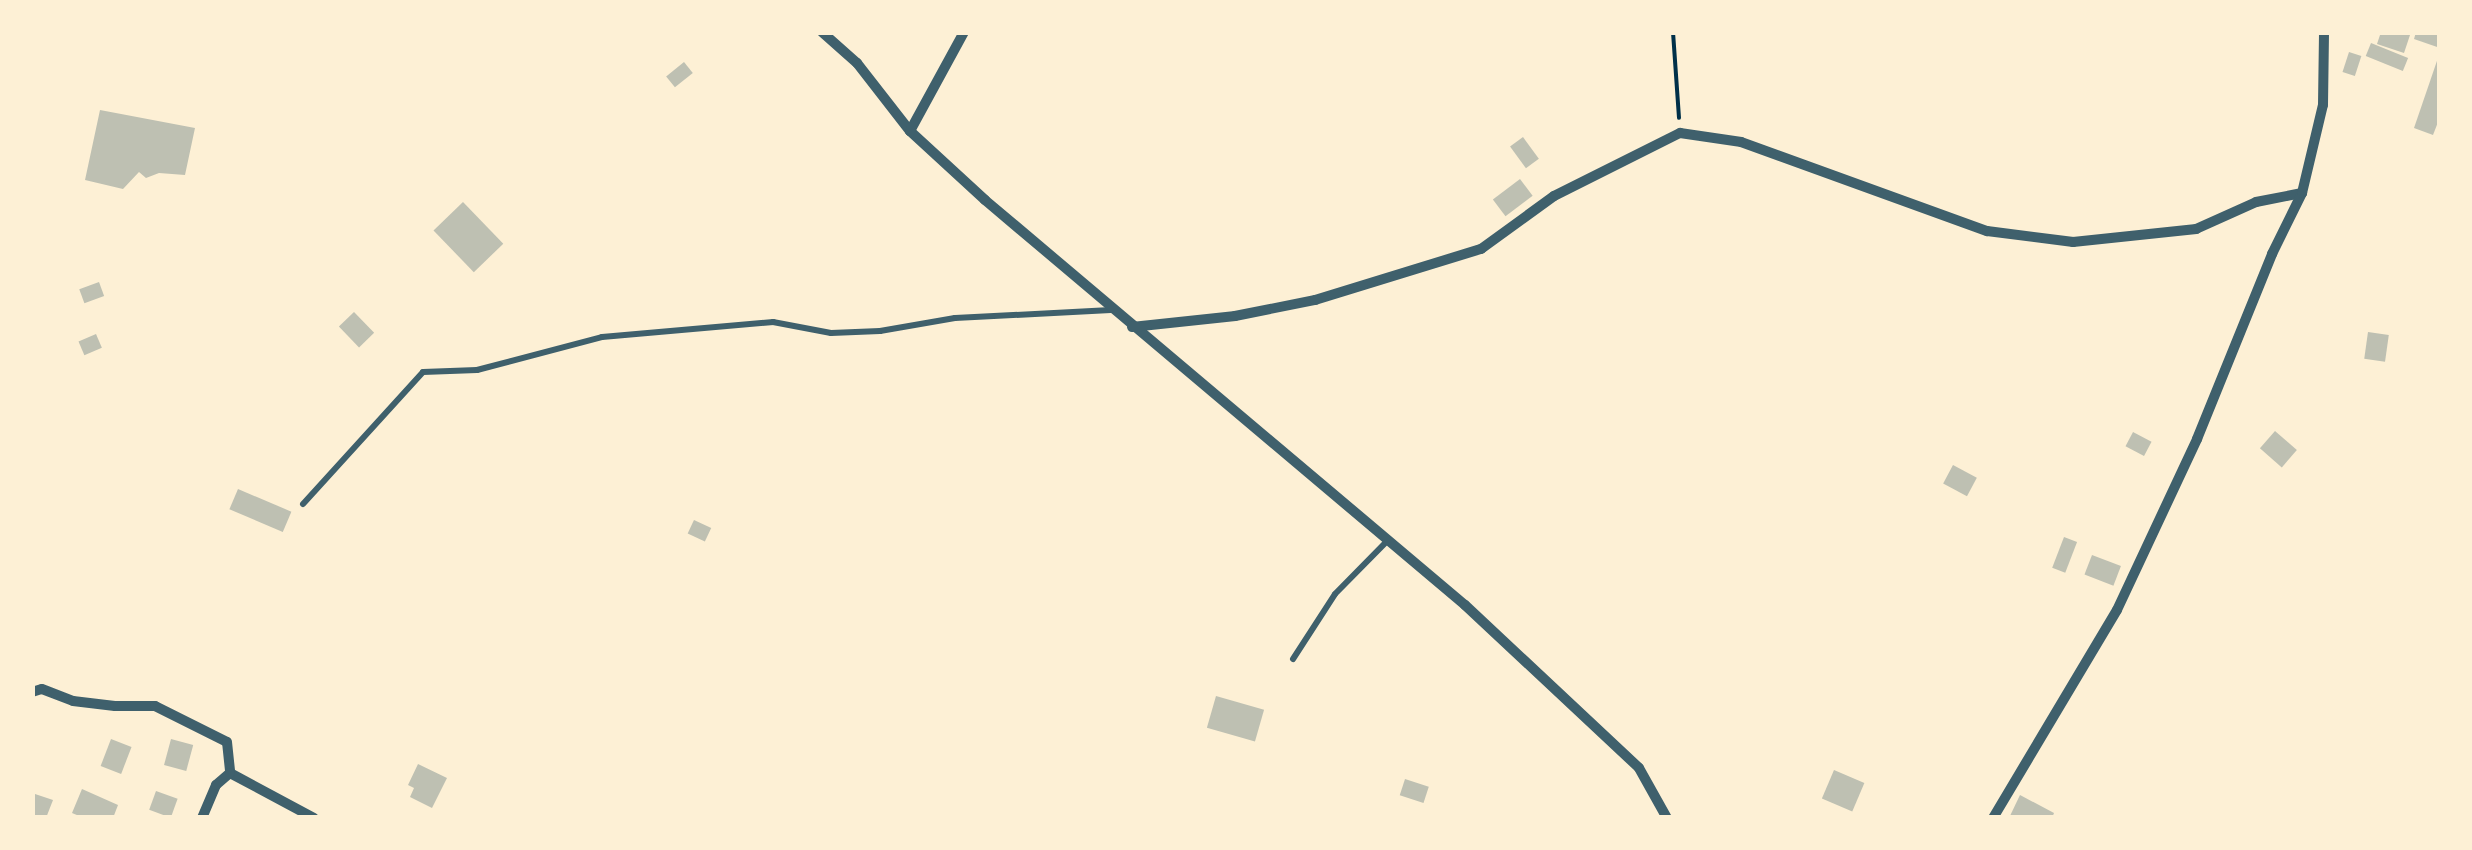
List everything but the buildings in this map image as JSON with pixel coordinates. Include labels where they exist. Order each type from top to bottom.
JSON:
[{"type":"street","points":[[822,32],[858,63],[910,131],[1112,310],[1389,539],[1639,768],[1667,818]]},
{"type":"street","points":[[910,131],[964,32]]},
{"type":"street","points":[[1992,818],[2117,610],[2197,439],[2272,254],[2302,193],[2323,105],[2324,32]]},
{"type":"street","points":[[1132,327],[1235,316],[1315,300],[1481,249],[1554,196],[1680,133],[1741,142],[1987,231],[2073,242],[2196,229],[2256,202],[2302,193]]},
{"type":"street","points":[[32,692],[42,689],[73,701],[115,706],[155,706],[227,742],[230,773]]},
{"type":"street","points":[[202,818],[216,785],[230,773]]},
{"type":"street","points":[[230,773],[314,818]]},
{"type":"lane","points":[[303,504],[423,372],[477,370],[621,335],[773,322],[832,333],[880,331],[955,318],[1112,310]]},
{"type":"lane","points":[[1293,659],[1334,594],[1389,539]]},
{"type":"path","points":[[1673,32],[1680,133]]}]
